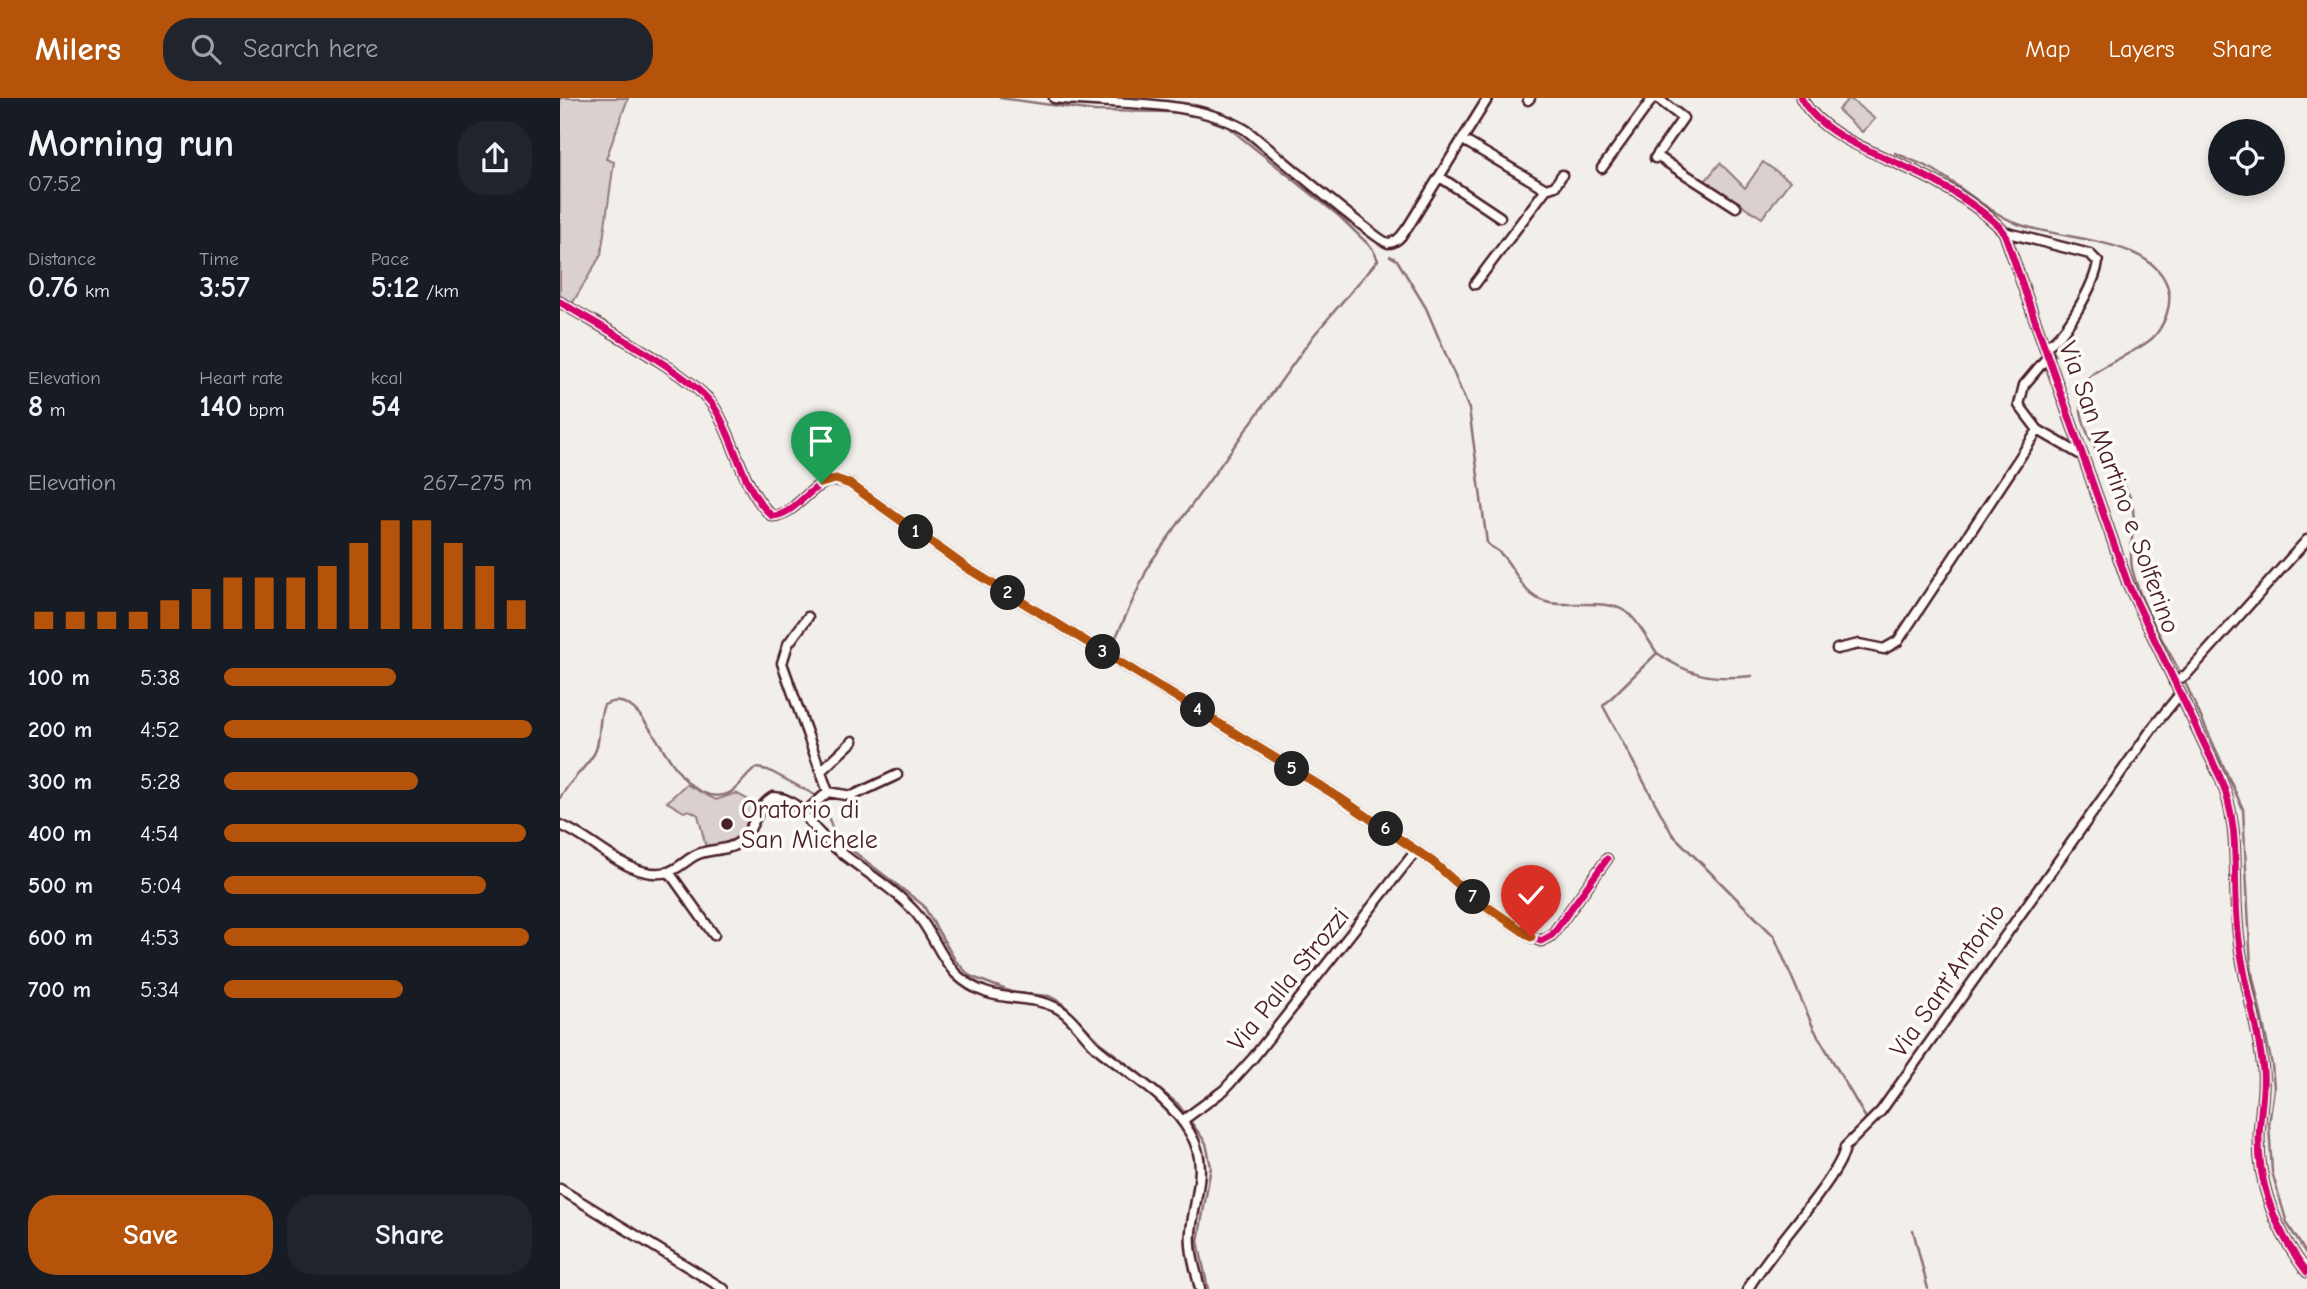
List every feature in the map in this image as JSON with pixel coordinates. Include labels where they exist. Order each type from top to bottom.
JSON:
[{"type":"street","points":[[1054,98],[1184,105],[1223,116],[1247,131],[1385,242],[1400,237],[1488,98]]},
{"type":"street","points":[[1602,168],[1655,98],[1683,118],[1655,158],[1735,207]]},
{"type":"street","points":[[1801,98],[1821,123],[1849,140],[1926,177],[1987,217],[2004,232],[2090,254],[2098,262],[2077,309],[2047,350]]},
{"type":"street","points":[[1463,140],[1546,189]]},
{"type":"street","points":[[1475,284],[1546,189],[1555,186],[1562,175]]},
{"type":"street","points":[[1440,177],[1500,217]]},
{"type":"street","name":"Via San Martino e Solferino","points":[[2004,232],[2128,584],[2180,679],[2180,694],[2233,810],[2238,936],[2263,1070],[2259,1140],[2262,1167],[2269,1203],[2285,1242],[2307,1272]]},
{"type":"street","points":[[560,302],[676,373],[704,395],[723,423],[741,468],[772,516],[781,514],[826,481],[836,479],[850,484],[967,568],[1340,798],[1433,862],[1487,908],[1541,941],[1552,935],[1607,859]]},
{"type":"street","name":"Via San Martino e Solferino","points":[[2047,350],[2019,394],[2022,412],[2038,430],[2082,456]]},
{"type":"street","points":[[1837,649],[1859,644],[1884,649],[1898,641],[2038,430]]},
{"type":"street","points":[[2180,679],[2307,541]]},
{"type":"street","points":[[808,617],[788,644],[782,663],[822,770],[826,794]]},
{"type":"street","name":"Via Sant'Antonio","points":[[1748,1289],[1824,1185],[1844,1154],[1845,1147],[1881,1111],[2154,726],[2180,694]]},
{"type":"street","points":[[822,770],[853,740]]},
{"type":"street","points":[[806,812],[826,794],[852,796],[897,775]]},
{"type":"street","points":[[560,825],[631,866],[645,872],[669,872],[695,855],[736,845],[745,837],[764,802],[774,797],[791,800],[806,812],[842,855],[891,890],[916,914],[963,980],[997,996],[1044,1003],[1060,1010],[1096,1047],[1188,1117],[1200,1159],[1201,1174],[1191,1234],[1200,1289]]},
{"type":"street","name":"Via Palla Strozzi","points":[[1188,1117],[1224,1090],[1269,1038],[1415,852]]},
{"type":"street","points":[[669,872],[715,935]]},
{"type":"street","points":[[560,1189],[724,1289]]},
{"type":"shaded area","points":[[560,98],[628,98],[606,159],[614,162],[601,255],[572,304],[560,297]]},
{"type":"shaded area","points":[[1849,98],[1875,119],[1862,132],[1838,110]]},
{"type":"shaded area","points":[[1763,162],[1790,181],[1762,218],[1705,181],[1720,163],[1745,188]]},
{"type":"shaded area","points":[[686,784],[716,800],[736,793],[756,804],[739,835],[727,843],[706,847],[698,815],[689,810],[684,812],[667,802]]},
{"type":"waterway","points":[[1000,98],[1094,111],[1174,112],[1192,116]]},
{"type":"waterway","points":[[1103,648],[1111,648],[1150,563],[1314,335],[1378,260],[1372,248],[1339,216],[1228,127],[1204,118]]},
{"type":"waterway","points":[[1895,153],[1934,170],[2007,219],[2036,230],[2129,251],[2148,261],[2162,275],[2169,293],[2169,303],[2160,329],[2149,341],[2101,368],[2083,383],[2080,402],[2083,422],[2091,441],[2129,495],[2133,513],[2131,559],[2136,582],[2153,622],[2181,674]]},
{"type":"waterway","points":[[1390,256],[1397,260],[1426,308],[1469,409],[1487,543],[1505,558],[1524,587],[1537,598],[1554,604],[1609,605],[1627,612],[1640,627],[1657,653],[1603,706],[1672,834],[1774,936],[1814,1029],[1867,1120]]},
{"type":"waterway","points":[[697,384],[711,394],[728,426]]},
{"type":"waterway","points":[[745,467],[766,504]]},
{"type":"waterway","points":[[782,510],[823,476],[843,478]]},
{"type":"waterway","points":[[981,573],[1053,617]]},
{"type":"waterway","points":[[1657,653],[1680,667],[1702,675],[1752,676]]},
{"type":"waterway","points":[[2184,680],[2243,809],[2251,968],[2272,1065],[2274,1088],[2269,1125],[2272,1172],[2287,1223],[2307,1255]]},
{"type":"waterway","points":[[560,798],[594,754],[604,705],[620,702],[635,710],[687,782],[704,793],[728,794],[756,768],[768,770],[815,795],[824,806],[836,838],[923,905],[955,960],[970,976],[1014,993],[1049,996],[1061,1002],[1103,1045],[1178,1104],[1206,1143],[1211,1167],[1198,1241],[1208,1289]]},
{"type":"waterway","points":[[1913,1230],[1928,1289]]},
{"type":"cycle path","points":[[1801,98],[1811,112],[1836,133],[1949,190],[1986,215],[2004,232],[2128,584],[2227,797],[2234,838],[2239,940],[2263,1071],[2259,1140],[2262,1176],[2279,1226],[2307,1272]]},
{"type":"cycle path","points":[[560,302],[666,365],[703,394],[722,420],[753,492],[772,516],[783,514],[827,482],[838,480],[850,484],[967,568],[1340,798],[1433,862],[1469,894],[1531,937],[1541,941],[1552,935],[1607,859]]},
{"type":"place","name":"Oratorio di San Michele","points":[[727,824]]},
{"type":"route","points":[[821,483],[836,479],[850,484],[967,568],[1340,798],[1433,862],[1487,908],[1531,937]]}]
